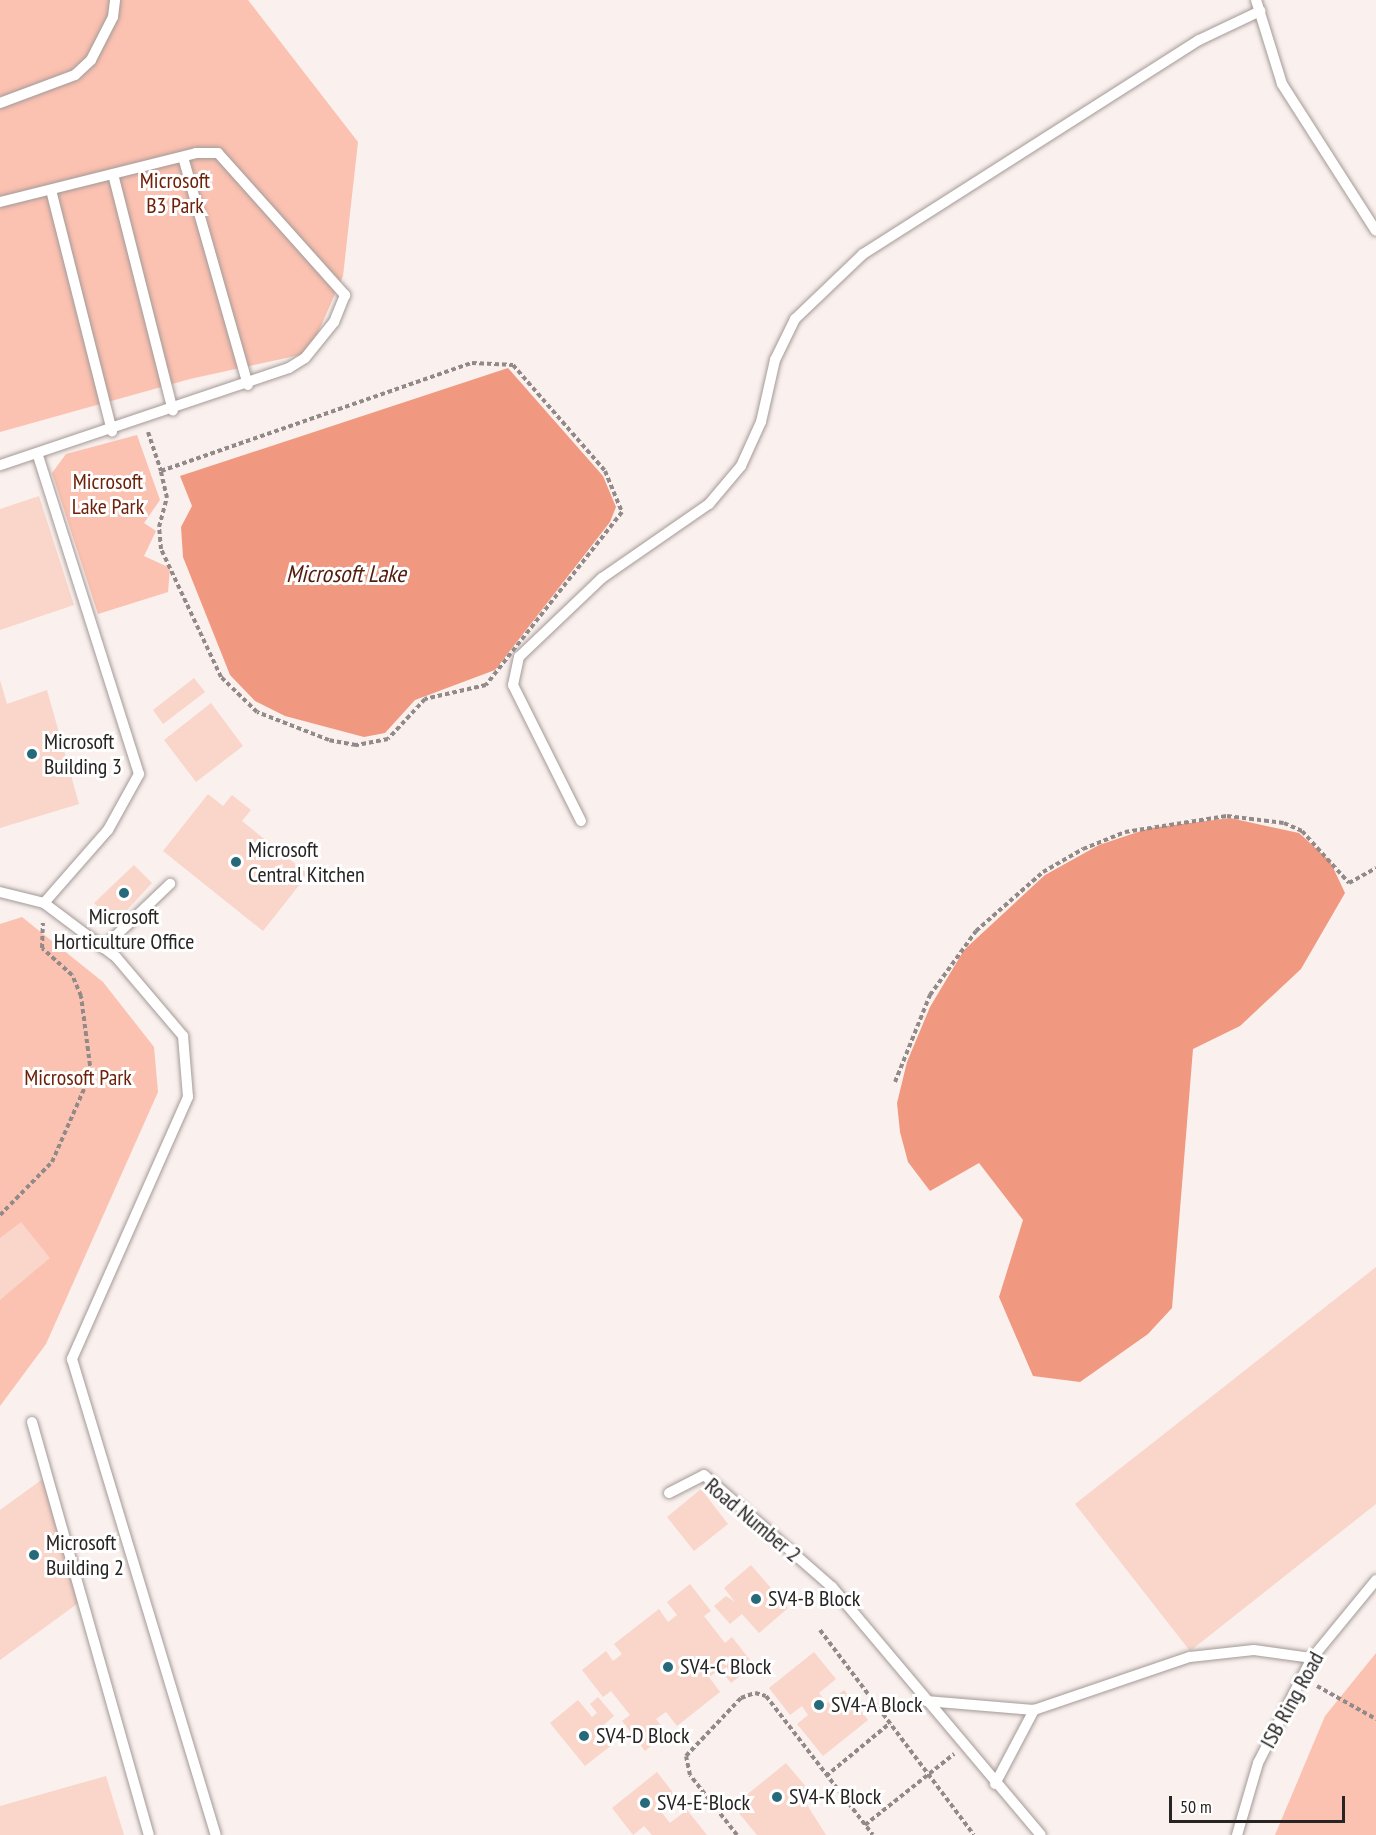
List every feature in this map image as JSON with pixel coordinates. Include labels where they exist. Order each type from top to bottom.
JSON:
[{"type":"lane","points":[[0,103],[75,75],[91,60],[115,0]]},
{"type":"lane","points":[[1256,0],[1282,84],[1376,231]]},
{"type":"lane","points":[[581,821],[513,685],[519,657],[602,578],[709,504],[741,465],[761,422],[775,360],[795,319],[863,254],[1199,40],[1260,11]]},
{"type":"lane","points":[[0,202],[183,157],[218,153],[345,295],[334,322],[305,358],[248,385],[144,421],[0,465]]},
{"type":"lane","points":[[183,157],[248,385]]},
{"type":"lane","points":[[113,174],[173,411]]},
{"type":"lane","points":[[51,190],[112,431]]},
{"type":"lane","points":[[38,455],[139,774],[108,830],[44,903]]},
{"type":"lane","points":[[103,948],[170,884]]},
{"type":"lane","points":[[0,892],[44,903],[103,948],[183,1036],[188,1097],[72,1359],[216,1835]]},
{"type":"lane","points":[[32,1422],[149,1835]]},
{"type":"lane","name":"Road Number 2","points":[[669,1493],[704,1475],[832,1587],[995,1784],[1041,1835]]},
{"type":"lane","name":"ISB Ring Road","points":[[1237,1835],[1258,1763],[1312,1658],[1376,1580]]},
{"type":"lane","points":[[926,1701],[1034,1710],[1190,1657],[1254,1650],[1312,1658]]},
{"type":"lane","points":[[995,1784],[1034,1710]]},
{"type":"path","points":[[144,421],[161,471],[166,498],[161,549],[220,677],[257,712],[356,745],[388,739],[425,699],[486,685],[622,512],[605,471],[513,365],[472,363],[161,471]]},
{"type":"path","points":[[895,1082],[930,995],[951,962],[1012,898],[1083,849],[1125,832],[1227,816],[1284,823],[1302,831],[1349,883],[1376,868]]},
{"type":"path","points":[[0,1215],[52,1162],[91,1073],[81,996],[72,975],[42,948],[44,903]]},
{"type":"path","points":[[820,1630],[973,1835]]},
{"type":"path","points":[[1302,1677],[1376,1719]]},
{"type":"path","points":[[737,1835],[685,1766],[692,1746],[741,1698],[755,1693],[766,1696],[873,1835]]},
{"type":"path","points":[[826,1776],[890,1723]]},
{"type":"path","points":[[865,1825],[963,1746]]},
{"type":"green space","name":"Microsoft B3 Park","points":[[0,0],[248,0],[358,142],[343,276],[309,353],[190,379],[0,432]]},
{"type":"green space","name":"Microsoft Lake Park","points":[[137,435],[160,500],[144,523],[156,531],[144,556],[170,568],[168,592],[98,614],[52,473],[66,454]]},
{"type":"green space","name":"Microsoft Park","points":[[22,917],[103,982],[154,1047],[158,1092],[46,1344],[0,1406],[0,924]]},
{"type":"green space","points":[[1376,1653],[1376,1835],[1275,1835],[1325,1716]]},
{"type":"water","name":"Microsoft Lake","points":[[508,368],[603,476],[616,507],[610,522],[495,670],[415,700],[385,733],[364,737],[285,716],[255,701],[230,675],[183,557],[181,527],[192,506],[180,476]]},
{"type":"water","points":[[1230,818],[1299,833],[1330,861],[1345,893],[1301,969],[1240,1026],[1193,1049],[1172,1308],[1148,1334],[1080,1382],[1033,1376],[999,1297],[1023,1220],[979,1163],[930,1191],[908,1162],[900,1132],[897,1103],[907,1062],[930,1007],[964,950],[1045,875],[1099,845],[1150,828]]},
{"type":"building","points":[[39,496],[74,605],[0,630],[0,509]]},
{"type":"building","points":[[194,678],[205,692],[163,724],[153,710]]},
{"type":"building","name":"Microsoft Building 3","points":[[0,680],[7,704],[47,690],[79,804],[0,828]]},
{"type":"building","points":[[211,703],[243,746],[196,782],[164,740]]},
{"type":"building","name":"Microsoft Central Kitchen","points":[[208,794],[223,806],[232,795],[251,810],[242,821],[308,874],[263,931],[163,851]]},
{"type":"building","name":"Microsoft Horticulture Office","points":[[134,865],[152,883],[115,923],[94,903]]},
{"type":"building","points":[[21,1222],[50,1258],[0,1300],[0,1238]]},
{"type":"building","points":[[1376,1267],[1376,1504],[1190,1651],[1075,1504]]},
{"type":"building","name":"Microsoft Building 2","points":[[44,1478],[81,1601],[0,1660],[0,1510]]},
{"type":"building","points":[[701,1489],[728,1524],[694,1551],[667,1517]]},
{"type":"building","name":"SV4-B Block","points":[[751,1565],[788,1608],[759,1633],[742,1614],[730,1624],[714,1606],[726,1596],[735,1602],[724,1588]]},
{"type":"building","name":"SV4-C Block","points":[[690,1584],[711,1611],[704,1616],[725,1643],[732,1637],[754,1665],[731,1683],[720,1669],[709,1677],[720,1692],[677,1726],[666,1712],[656,1719],[667,1733],[645,1751],[622,1721],[630,1715],[611,1691],[603,1697],[582,1670],[606,1651],[613,1661],[622,1654],[614,1644],[659,1609],[668,1622],[677,1615],[667,1602]]},
{"type":"building","name":"SV4-A Block","points":[[814,1652],[836,1679],[819,1693],[827,1703],[844,1690],[868,1720],[823,1756],[797,1724],[808,1715],[802,1706],[790,1715],[769,1688]]},
{"type":"building","name":"SV4-D Block","points":[[598,1697],[614,1716],[600,1728],[613,1744],[585,1766],[550,1723],[578,1700],[592,1717],[597,1713],[590,1704]]},
{"type":"building","name":"SV4-K Block","points":[[786,1763],[812,1794],[804,1800],[826,1835],[757,1835],[733,1806]]},
{"type":"building","name":"SV4-E-Block","points":[[657,1772],[678,1799],[662,1813],[670,1823],[687,1810],[707,1835],[652,1835],[644,1826],[633,1835],[612,1808]]},
{"type":"building","points":[[106,1776],[124,1835],[0,1835],[0,1806]]},
{"type":"place","name":"Microsoft Building 3","points":[[32,754]]},
{"type":"place","name":"Microsoft Central Kitchen","points":[[236,862]]},
{"type":"place","name":"Microsoft Horticulture Office","points":[[124,893]]},
{"type":"place","name":"Microsoft Building 2","points":[[34,1555]]},
{"type":"place","name":"SV4-B Block","points":[[756,1599]]},
{"type":"place","name":"SV4-C Block","points":[[668,1667]]},
{"type":"place","name":"SV4-A Block","points":[[819,1705]]},
{"type":"place","name":"SV4-D Block","points":[[584,1736]]},
{"type":"place","name":"SV4-K Block","points":[[777,1797]]},
{"type":"place","name":"SV4-E-Block","points":[[645,1803]]}]
